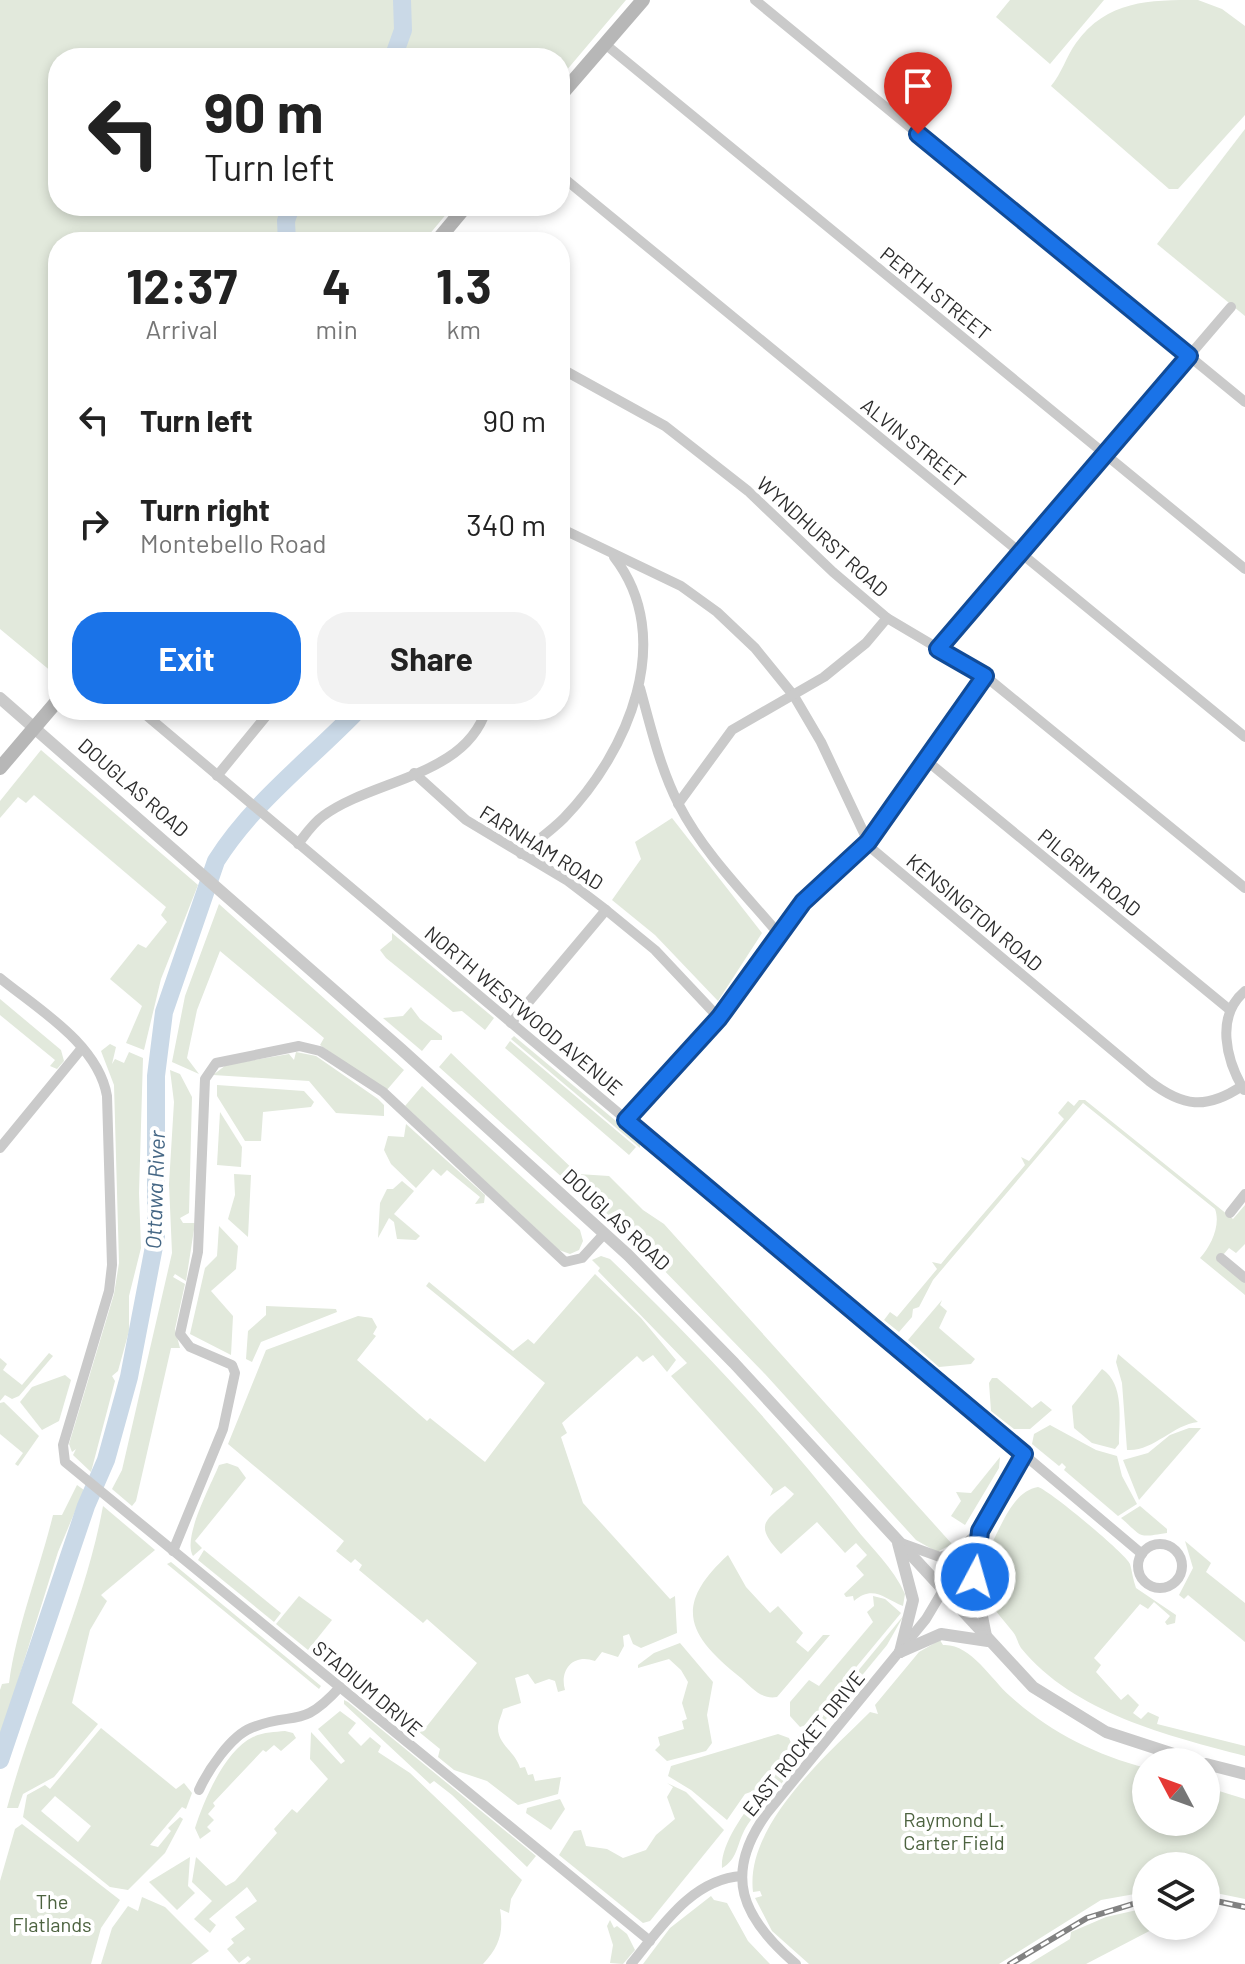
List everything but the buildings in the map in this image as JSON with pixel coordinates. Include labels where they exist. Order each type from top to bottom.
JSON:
[{"type":"main road","points":[[570,84],[643,0]]},
{"type":"main road","points":[[444,232],[458,216]]},
{"type":"main road","points":[[0,768],[48,712]]},
{"type":"street","points":[[755,0],[1245,402]]},
{"type":"street","name":"PERTH STREET","points":[[605,44],[1245,569]]},
{"type":"street","name":"ALVIN STREET","points":[[570,183],[1245,737]]},
{"type":"street","points":[[938,649],[1231,307]]},
{"type":"street","name":"WYNDHURST ROAD","points":[[570,373],[633,406],[686,442],[748,491],[833,572],[887,618],[985,676],[1245,888]]},
{"type":"street","name":"KENSINGTON ROAD","points":[[570,532],[612,556],[702,599],[755,648],[794,696],[821,742],[868,842],[884,860],[1163,1091],[1192,1103],[1210,1102],[1243,1089]]},
{"type":"street","points":[[612,556],[634,588],[643,622],[640,688],[659,757],[678,804],[697,834],[778,933]]},
{"type":"street","points":[[678,804],[732,730],[794,696],[838,667],[887,618]]},
{"type":"street","points":[[626,1120],[719,1018],[803,902],[868,842],[985,676]]},
{"type":"street","points":[[521,854],[582,798],[624,726],[640,688]]},
{"type":"street","name":"DOUGLAS ROAD","points":[[0,698],[252,917],[604,1234],[734,1363],[1033,1687],[1077,1717],[1127,1741],[1151,1748]]},
{"type":"street","name":"NORTH WESTWOOD AVENUE","points":[[152,720],[1142,1554]]},
{"type":"street","points":[[217,776],[263,720]]},
{"type":"street","points":[[298,844],[322,816],[443,761],[465,746],[480,720]]},
{"type":"street","name":"PILGRIM ROAD","points":[[927,761],[1230,1010]]},
{"type":"street","name":"FARNHAM ROAD","points":[[414,773],[466,820],[568,881],[606,910],[655,950],[719,1018]]},
{"type":"street","points":[[511,1023],[606,910]]},
{"type":"street","points":[[0,978],[82,1048],[0,1148]]},
{"type":"street","points":[[1243,1089],[1227,1039],[1230,1010],[1245,991]]},
{"type":"street","points":[[173,1551],[223,1429],[235,1373],[232,1365],[187,1346],[180,1334],[198,1252],[205,1077],[216,1063],[299,1046],[315,1048],[383,1092],[565,1262],[582,1258],[604,1234]]},
{"type":"street","name":"STADIUM DRIVE","points":[[82,1048],[100,1077],[107,1096],[113,1249],[109,1291],[60,1460],[650,1941]]},
{"type":"street","points":[[1230,1213],[1245,1194]]},
{"type":"street","points":[[1221,1258],[1245,1278]]},
{"type":"street","name":"EAST ROCKET DRIVE","points":[[796,1964],[771,1943],[755,1923],[746,1900],[742,1863],[757,1827],[900,1652],[944,1592],[1024,1454]]},
{"type":"street","points":[[898,1542],[940,1557],[955,1552],[980,1531]]},
{"type":"street","points":[[900,1652],[941,1634],[988,1641],[975,1577],[980,1531]]},
{"type":"street","points":[[898,1542],[913,1600],[900,1652]]},
{"type":"street","points":[[1153,1545],[1173,1548],[1181,1559],[1178,1578],[1162,1588],[1148,1585],[1138,1567],[1142,1554],[1153,1545]]},
{"type":"street","points":[[199,1790],[207,1775],[243,1732],[306,1716],[321,1707],[340,1687]]},
{"type":"street","points":[[1220,1768],[1245,1774]]},
{"type":"street","points":[[631,1964],[699,1890],[718,1880],[742,1876]]},
{"type":"green space","points":[[0,0],[626,0],[570,66],[570,48],[48,48],[48,216],[445,216],[431,232],[48,232],[48,669],[0,629]]},
{"type":"green space","points":[[1010,0],[1104,0],[1050,64],[996,17]]},
{"type":"green space","points":[[1198,0],[1222,9],[1245,26],[1245,115],[1178,189],[1169,189],[1051,86],[1076,43],[1101,18],[1115,10],[1146,2]]},
{"type":"green space","points":[[1245,129],[1245,316],[1157,244]]},
{"type":"green space","points":[[41,750],[198,885],[161,979],[144,1050],[126,1043],[142,1006],[110,979],[138,944],[146,948],[167,922],[161,915],[166,907],[34,795],[26,803],[18,797],[0,818],[0,801]]},
{"type":"green space","points":[[672,818],[762,933],[718,1001],[655,935],[612,900],[641,859],[635,842]]},
{"type":"green space","points":[[219,904],[404,1070],[386,1091],[320,1045],[324,1038],[220,951],[197,1010],[187,1058],[199,1074],[172,1062],[185,996]]},
{"type":"green space","points":[[392,933],[494,1018],[485,1030],[462,1011],[453,1012],[386,958],[380,950],[392,940]]},
{"type":"green space","points":[[0,999],[61,1050],[64,1061],[57,1069],[50,1066],[55,1060],[0,1015]]},
{"type":"green space","points":[[411,1007],[420,1019],[442,1036],[442,1040],[431,1040],[422,1051],[383,1018],[403,1016]]},
{"type":"green space","points":[[514,1036],[640,1141],[640,1148],[511,1039]]},
{"type":"green space","points":[[510,1041],[636,1147],[629,1155],[505,1048]]},
{"type":"green space","points":[[110,1044],[116,1047],[112,1064],[115,1059],[124,1063],[129,1052],[143,1058],[139,1193],[141,1248],[129,1296],[129,1331],[118,1371],[112,1376],[115,1381],[91,1472],[73,1455],[76,1449],[72,1452],[69,1444],[114,1294],[119,1263],[114,1085],[101,1051]]},
{"type":"green space","points":[[296,1052],[316,1056],[378,1099],[384,1105],[384,1116],[336,1113],[309,1081],[213,1075],[226,1065],[289,1054],[294,1060]]},
{"type":"green space","points":[[451,1053],[578,1174],[609,1176],[643,1210],[664,1224],[952,1544],[937,1552],[916,1540],[765,1374],[652,1258],[439,1067]]},
{"type":"green space","points":[[170,1070],[180,1074],[192,1097],[189,1213],[180,1218],[183,1223],[195,1223],[186,1281],[175,1274],[173,1277],[185,1284],[175,1329],[180,1348],[171,1348],[136,1501],[132,1506],[112,1489],[122,1470],[172,1253],[169,1184],[174,1102]]},
{"type":"green space","points":[[217,1085],[304,1091],[314,1102],[311,1107],[263,1112],[261,1141],[245,1141],[217,1096]]},
{"type":"green space","points":[[422,1086],[580,1230],[583,1241],[579,1250],[570,1254],[559,1250],[405,1106]]},
{"type":"green space","points":[[1079,1100],[1085,1100],[1233,1219],[1245,1205],[1245,1244],[1236,1253],[1229,1248],[1218,1261],[1245,1283],[1245,1295],[1200,1258],[1214,1235],[1217,1222],[1215,1209],[1083,1103],[933,1280],[919,1307],[913,1309],[912,1317],[899,1332],[884,1320],[890,1312],[897,1317],[937,1269],[932,1262],[941,1264],[1025,1165],[1021,1157],[1029,1161],[1064,1119],[1058,1113],[1068,1101],[1074,1106]]},
{"type":"green space","points":[[220,1112],[242,1147],[241,1167],[217,1165]]},
{"type":"green space","points":[[406,1124],[485,1195],[484,1203],[475,1204],[480,1197],[447,1170],[441,1176],[433,1169],[416,1188],[391,1164],[384,1150],[388,1136],[404,1137]]},
{"type":"green space","points":[[234,1174],[251,1175],[248,1237],[228,1219],[235,1195]]},
{"type":"green space","points":[[402,1181],[414,1191],[394,1214],[420,1236],[416,1240],[397,1239],[394,1222],[389,1218],[378,1238],[380,1203],[387,1189],[393,1189]]},
{"type":"green space","points":[[219,1226],[238,1246],[236,1269],[211,1291],[233,1316],[231,1355],[190,1334],[205,1268],[217,1256]]},
{"type":"green space","points":[[601,1256],[610,1259],[674,1323],[797,1456],[882,1558],[905,1594],[903,1606],[873,1593],[854,1601],[853,1596],[846,1597],[844,1594],[864,1575],[856,1566],[867,1555],[856,1543],[845,1553],[817,1522],[781,1554],[766,1534],[766,1522],[794,1494],[785,1486],[770,1496],[773,1489],[671,1376],[687,1363],[598,1271],[600,1268],[592,1260]]},
{"type":"green space","points":[[595,1274],[641,1318],[676,1360],[667,1372],[653,1355],[643,1362],[637,1356],[562,1423],[567,1433],[561,1437],[583,1503],[670,1599],[675,1596],[677,1633],[641,1648],[633,1644],[629,1634],[623,1636],[624,1646],[618,1657],[602,1652],[595,1661],[575,1661],[566,1669],[565,1690],[558,1692],[555,1681],[549,1679],[535,1684],[528,1674],[515,1678],[521,1703],[503,1709],[498,1725],[501,1739],[520,1768],[525,1767],[528,1775],[533,1774],[535,1781],[561,1777],[558,1794],[518,1805],[487,1781],[454,1770],[438,1757],[440,1749],[386,1705],[380,1710],[341,1674],[354,1673],[415,1722],[418,1719],[427,1726],[477,1663],[427,1619],[423,1623],[359,1570],[362,1565],[355,1559],[351,1563],[336,1551],[344,1541],[228,1444],[266,1350],[358,1316],[372,1318],[377,1327],[373,1334],[376,1336],[357,1360],[427,1421],[430,1418],[485,1462],[545,1383],[426,1286],[429,1282],[513,1351],[528,1339],[534,1344]]},
{"type":"green space","points":[[942,1300],[940,1305],[947,1311],[939,1328],[975,1359],[971,1364],[939,1367],[908,1340]]},
{"type":"green space","points":[[266,1306],[336,1309],[337,1312],[261,1342],[252,1362],[246,1359],[248,1331],[266,1315]]},
{"type":"green space","points":[[49,1353],[53,1356],[19,1396],[12,1399],[5,1395],[0,1401],[0,1358],[7,1364],[3,1370],[22,1385]]},
{"type":"green space","points":[[1118,1354],[1198,1422],[1145,1447],[1127,1450],[1122,1383],[1116,1362]]},
{"type":"green space","points":[[1102,1369],[1117,1393],[1119,1444],[1115,1449],[1092,1443],[1074,1428],[1072,1406]]},
{"type":"green space","points":[[65,1375],[71,1380],[59,1421],[42,1430],[20,1402],[32,1387]]},
{"type":"green space","points":[[992,1378],[997,1378],[1032,1408],[1041,1401],[1052,1410],[1030,1429],[1014,1429],[991,1411],[989,1383]]},
{"type":"green space","points":[[4,1402],[39,1436],[18,1466],[15,1464],[23,1453],[0,1434],[0,1403]]},
{"type":"green space","points":[[1050,1425],[1096,1450],[1117,1456],[1122,1476],[1137,1504],[1118,1516],[1064,1470],[1066,1467],[1062,1463],[1059,1466],[1032,1444],[1034,1434]]},
{"type":"green space","points":[[1189,1428],[1201,1428],[1139,1500],[1123,1460],[1148,1453],[1170,1435]]},
{"type":"green space","points":[[1000,1457],[999,1468],[965,1525],[951,1516],[961,1501],[956,1492],[971,1493]]},
{"type":"green space","points":[[227,1463],[238,1467],[246,1478],[195,1541],[202,1548],[193,1556],[191,1537],[199,1511],[219,1465]]},
{"type":"green space","points":[[77,1485],[84,1490],[58,1552],[0,1738],[0,1690],[2,1684],[9,1683],[23,1619],[53,1515],[62,1515]]},
{"type":"green space","points":[[1038,1487],[1071,1510],[1130,1564],[1136,1588],[1176,1615],[1175,1623],[1167,1625],[1165,1622],[1170,1616],[1154,1602],[1148,1609],[1140,1604],[1094,1658],[1101,1665],[1096,1672],[1121,1700],[1128,1694],[1139,1705],[1133,1713],[1141,1719],[1148,1712],[1159,1717],[1157,1724],[1245,1746],[1245,1756],[1124,1719],[1068,1689],[1021,1648],[988,1600],[982,1570],[1010,1508]]},
{"type":"green space","points":[[103,1506],[155,1550],[101,1595],[107,1601],[90,1630],[72,1703],[98,1724],[54,1777],[23,1794],[18,1808],[7,1808],[84,1583]]},
{"type":"green space","points":[[1140,1506],[1167,1529],[1167,1533],[1141,1534],[1121,1518]]},
{"type":"green space","points":[[1185,1541],[1211,1563],[1206,1572],[1245,1603],[1245,1642],[1188,1595],[1184,1599],[1179,1595],[1193,1568]]},
{"type":"green space","points":[[204,1550],[281,1613],[274,1622],[198,1560]]},
{"type":"green space","points":[[728,1555],[746,1587],[770,1613],[778,1606],[803,1633],[796,1642],[808,1652],[823,1635],[830,1635],[777,1697],[767,1697],[758,1692],[723,1663],[699,1634],[694,1620],[694,1605],[699,1590]]},
{"type":"green space","points":[[171,1562],[321,1686],[319,1689],[167,1564]]},
{"type":"green space","points":[[299,1596],[332,1620],[308,1650],[276,1624]]},
{"type":"green space","points":[[873,1596],[885,1599],[901,1613],[809,1724],[800,1727],[790,1716],[790,1702],[809,1680],[819,1686],[873,1622],[867,1612],[874,1606]]},
{"type":"green space","points":[[904,1615],[887,1645],[822,1724],[811,1728]]},
{"type":"green space","name":"Raymond L. Carter Field","points":[[940,1640],[943,1645],[962,1650],[980,1663],[1025,1709],[1056,1731],[1091,1749],[1132,1763],[1132,1836],[1220,1836],[1220,1791],[1245,1799],[1245,1899],[1220,1894],[1220,1852],[1132,1852],[1132,1894],[1101,1900],[999,1964],[809,1964],[772,1931],[755,1898],[762,1896],[760,1891],[753,1892],[754,1867],[762,1842],[792,1793],[870,1712],[878,1714],[875,1705],[919,1652]]},
{"type":"green space","points":[[680,1643],[713,1682],[707,1715],[712,1743],[706,1751],[667,1761],[655,1750],[660,1745],[658,1737],[684,1729],[682,1721],[687,1719],[682,1703],[688,1682],[669,1659],[638,1668],[638,1665],[654,1653]]},
{"type":"green space","points":[[344,1700],[536,1856],[527,1867],[452,1795],[434,1781],[430,1784],[344,1704]]},
{"type":"green space","points":[[340,1711],[356,1723],[348,1733],[361,1746],[370,1737],[381,1746],[378,1752],[410,1773],[522,1880],[511,1899],[509,1913],[500,1909],[499,1939],[483,1964],[245,1964],[251,1959],[248,1956],[239,1963],[227,1949],[234,1943],[231,1939],[245,1929],[235,1917],[257,1901],[247,1887],[209,1919],[216,1925],[210,1933],[194,1919],[212,1901],[192,1882],[196,1857],[226,1886],[235,1881],[277,1833],[274,1829],[292,1809],[297,1813],[328,1779],[310,1759],[311,1732],[341,1764],[345,1761],[318,1729]]},
{"type":"green space","points":[[101,1728],[176,1789],[184,1783],[192,1793],[186,1809],[182,1807],[150,1845],[158,1847],[171,1831],[168,1828],[180,1817],[183,1819],[165,1853],[128,1890],[110,1887],[23,1817],[27,1795],[45,1785],[50,1789]],"holes":[[[55,1796],[91,1826],[78,1842],[41,1811]]]},
{"type":"green space","points":[[285,1731],[293,1733],[296,1738],[281,1751],[274,1745],[266,1752],[263,1750],[213,1803],[215,1806],[208,1814],[214,1820],[207,1827],[211,1831],[200,1839],[195,1828],[199,1817],[210,1790],[233,1753],[257,1735]]},
{"type":"green space","points":[[778,1734],[789,1738],[793,1748],[759,1789],[745,1794],[727,1820],[691,1790],[668,1776],[671,1766]]},
{"type":"green space","points":[[798,1747],[793,1767],[750,1821],[734,1856],[722,1868],[724,1854],[739,1821]]},
{"type":"green space","points":[[667,1783],[686,1792],[724,1830],[650,1921],[643,1923],[559,1855],[574,1831],[581,1830],[586,1846],[607,1849],[623,1858],[646,1850],[656,1835],[675,1819],[667,1797],[673,1787]]},
{"type":"green space","points":[[560,1799],[565,1809],[551,1830],[526,1813],[527,1808]]},
{"type":"green space","name":"The Flatlands","points":[[22,1824],[120,1900],[101,1928],[91,1964],[0,1964],[0,1881],[15,1829]]},
{"type":"green space","points":[[190,1857],[188,1886],[195,1893],[177,1910],[149,1882]]},
{"type":"green space","points":[[711,1896],[714,1900],[727,1903],[748,1941],[770,1964],[643,1964],[670,1928]]},
{"type":"green space","points":[[142,1897],[165,1907],[209,1951],[191,1964],[101,1964],[112,1928],[128,1906],[138,1911]]},
{"type":"green space","points":[[1132,1911],[1132,1940],[1086,1964],[1029,1964],[1070,1939],[1071,1932],[1106,1917]]},
{"type":"green space","points":[[610,1920],[614,1928],[617,1926],[627,1934],[635,1950],[623,1964],[610,1963],[613,1945],[607,1926]]},
{"type":"waterway","name":"Ottawa River","points":[[397,48],[403,30],[402,0]]},
{"type":"waterway","name":"Ottawa River","points":[[287,232],[288,216]]},
{"type":"waterway","name":"Ottawa River","points":[[0,1760],[86,1506],[106,1460],[129,1377],[156,1236],[156,1076],[164,1012],[216,861],[247,819],[348,720]]},
{"type":"railway","points":[[1220,1902],[1245,1907]]},
{"type":"railway","points":[[1010,1964],[1087,1918],[1132,1904]]},
{"type":"route","points":[[918,134],[1189,356],[938,649],[985,676],[868,842],[803,902],[719,1018],[626,1120],[1024,1454],[980,1531],[975,1577]]}]
